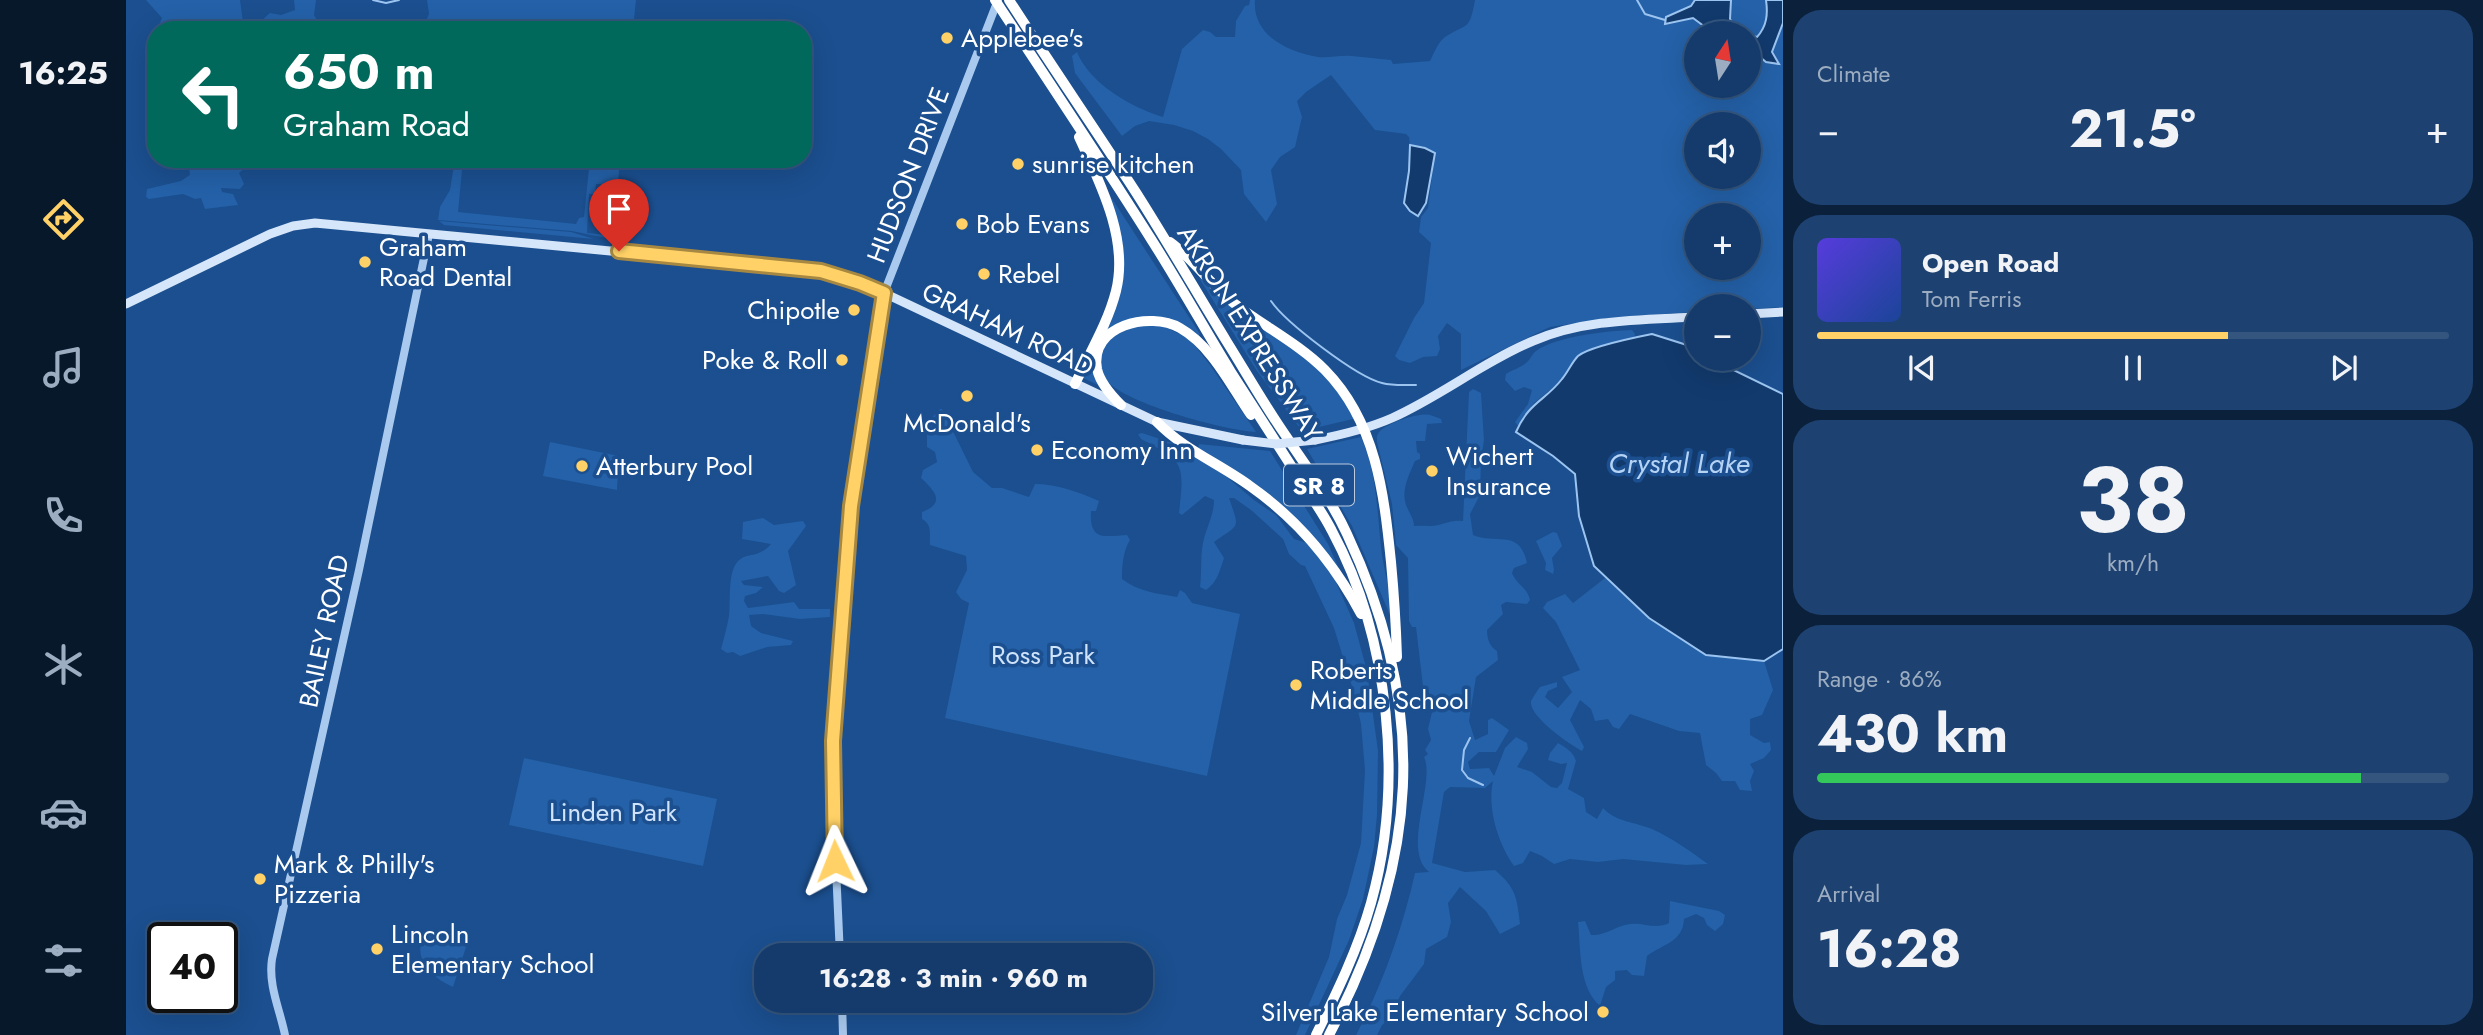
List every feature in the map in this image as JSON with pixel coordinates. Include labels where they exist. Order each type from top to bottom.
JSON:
[{"type":"highway","name":"AKRON EXPRESSWAY","points":[[997,0],[1152,240],[1332,530],[1356,582],[1378,663],[1384,705],[1388,806],[1383,850],[1372,901],[1360,938],[1315,1035]]},
{"type":"highway","name":"AKRON EXPRESSWAY","points":[[1009,0],[1164,238],[1283,433],[1320,486],[1347,533],[1376,603],[1390,648],[1402,728],[1402,812],[1392,873],[1367,955],[1329,1035]]},
{"type":"highway","points":[[1065,106],[1108,210],[1119,261],[1115,296],[1075,384]]},
{"type":"highway","points":[[1164,238],[1177,247],[1222,293],[1309,355],[1327,372],[1347,396],[1365,428],[1380,478],[1388,522],[1396,614],[1397,685]]},
{"type":"highway","points":[[1121,405],[1110,393],[1098,371],[1100,348],[1109,335],[1125,326],[1142,320],[1160,321],[1181,328],[1206,349],[1256,424],[1275,441]]},
{"type":"highway","points":[[1157,422],[1170,435],[1251,486],[1311,539],[1360,612],[1378,663]]},
{"type":"main road","name":"GRAHAM ROAD","points":[[126,304],[260,238],[293,226],[323,223],[821,271],[884,293],[1157,422],[1276,444],[1339,436],[1393,418],[1480,368],[1541,338],[1569,329],[1607,323],[1684,318]]},
{"type":"main road","points":[[1761,313],[1783,312]]},
{"type":"street","name":"HUDSON DRIVE","points":[[839,943],[833,802],[834,722],[851,506],[884,293],[997,0]]},
{"type":"street","name":"BAILEY ROAD","points":[[285,1035],[273,990],[272,959],[359,570],[429,234]]},
{"type":"street","points":[[843,1013],[844,1035]]},
{"type":"green space","points":[[146,0],[240,0],[243,21],[161,21],[162,18]]},
{"type":"green space","points":[[294,0],[316,0],[314,15],[317,21],[261,21],[270,13],[281,15],[295,10]]},
{"type":"green space","points":[[427,0],[636,0],[634,21],[426,21],[429,14]]},
{"type":"green space","points":[[1250,0],[1255,0],[1259,23],[1266,33],[1296,51],[1318,57],[1348,56],[1391,60],[1393,64],[1430,61],[1443,39],[1469,22],[1475,0],[1783,0],[1783,307],[1761,308],[1761,294],[1684,294],[1684,313],[1618,317],[1550,327],[1461,370],[1461,334],[1447,323],[1438,336],[1440,349],[1437,356],[1423,357],[1410,363],[1399,360],[1395,356],[1424,303],[1431,243],[1419,232],[1421,217],[1428,208],[1435,153],[1425,147],[1410,145],[1406,134],[1375,130],[1331,75],[1297,101],[1302,117],[1295,147],[1280,157],[1271,170],[1277,204],[1266,222],[1244,194],[1241,170],[1221,149],[1193,131],[1149,121],[1135,126],[1122,136],[1075,73],[1072,56],[1077,52],[1083,64],[1101,84],[1138,107],[1163,117],[1182,49],[1203,30],[1216,37],[1235,37],[1236,21],[1245,6],[1249,5]]},
{"type":"green space","points":[[189,168],[244,168],[239,173],[244,184],[240,189],[221,188],[222,192],[233,194],[238,205],[205,209],[201,198],[195,199],[183,194],[149,199],[146,197],[147,189],[181,181],[190,175]]},
{"type":"green space","points":[[454,168],[462,168],[458,212],[576,224],[579,218],[584,217],[589,168],[619,169],[618,185],[596,184],[595,194],[589,194],[587,233],[608,235],[609,230],[612,232],[606,238],[572,231],[438,220],[440,207],[450,190]]},
{"type":"green space","points":[[1107,191],[1200,334],[1198,337],[1153,317],[1103,338],[1098,385],[1083,378],[1122,287]]},
{"type":"green space","points":[[439,221],[571,232],[594,239],[444,225]]},
{"type":"green space","points":[[1199,278],[1321,371],[1353,412],[1353,419],[1302,431],[1257,371]]},
{"type":"green space","points":[[1158,324],[1189,338],[1256,432],[1198,421],[1149,405],[1112,386],[1101,371],[1102,353],[1107,339],[1131,326]]},
{"type":"green space","points":[[1632,330],[1634,338],[1579,355],[1561,381],[1534,403],[1518,426],[1515,422],[1528,404],[1532,390],[1524,387],[1515,391],[1505,380],[1506,374],[1526,363],[1536,351],[1556,342],[1596,333]]},
{"type":"green space","points":[[1473,389],[1481,393],[1484,440],[1480,495],[1470,514],[1473,535],[1513,541],[1519,545],[1527,563],[1514,568],[1512,573],[1530,600],[1527,604],[1506,602],[1501,605],[1503,614],[1487,630],[1489,642],[1497,651],[1498,660],[1476,677],[1469,721],[1475,740],[1488,734],[1488,720],[1492,718],[1509,730],[1496,752],[1479,752],[1468,762],[1470,769],[1489,768],[1494,776],[1505,748],[1516,737],[1527,743],[1528,749],[1517,767],[1532,772],[1551,787],[1557,788],[1562,783],[1567,763],[1548,760],[1558,743],[1575,758],[1568,789],[1584,798],[1586,812],[1597,819],[1603,808],[1620,819],[1659,833],[1708,864],[1570,859],[1554,864],[1530,851],[1523,863],[1514,866],[1495,825],[1493,781],[1485,788],[1450,787],[1444,792],[1432,863],[1465,872],[1495,870],[1514,894],[1520,924],[1500,934],[1486,911],[1460,887],[1448,903],[1451,922],[1447,937],[1426,949],[1424,964],[1400,996],[1392,1017],[1382,1025],[1377,1035],[1356,1035],[1391,956],[1415,873],[1429,872],[1421,862],[1418,833],[1426,782],[1427,768],[1424,757],[1428,754],[1425,750],[1431,740],[1428,729],[1432,712],[1424,695],[1416,627],[1412,627],[1409,621],[1408,558],[1396,545],[1392,504],[1377,436],[1384,428],[1411,417],[1425,414],[1441,419],[1442,423],[1427,424],[1425,441],[1416,441],[1420,459],[1415,461],[1408,477],[1405,488],[1406,505],[1414,526],[1435,526],[1463,521],[1469,392]]},
{"type":"green space","name":"Ross Park","points":[[940,409],[973,472],[992,488],[1002,488],[1029,497],[1035,484],[1043,484],[1068,489],[1099,501],[1096,511],[1091,511],[1091,521],[1096,532],[1106,536],[1127,535],[1130,540],[1124,554],[1122,579],[1148,591],[1177,597],[1180,590],[1192,603],[1240,614],[1207,776],[945,718],[969,603],[961,599],[956,592],[967,570],[966,556],[930,545],[929,527],[922,519],[922,512],[936,501],[934,492],[921,478],[923,470],[937,462],[935,452],[927,447],[927,434],[921,429]]},
{"type":"green space","points":[[1138,434],[1175,444],[1221,472],[1276,515],[1294,539],[1307,543],[1331,571],[1354,623],[1367,671],[1378,751],[1374,847],[1363,899],[1349,940],[1305,1035],[1296,1035],[1329,957],[1337,919],[1347,895],[1361,843],[1365,770],[1361,724],[1354,693],[1334,628],[1305,566],[1289,554],[1283,539],[1234,498],[1229,498],[1235,525],[1214,542],[1224,558],[1219,572],[1210,587],[1206,590],[1200,587],[1202,548],[1214,500],[1205,496],[1182,515],[1179,513],[1182,484],[1179,467],[1167,454],[1141,439]]},
{"type":"green space","points":[[1361,437],[1374,480],[1390,615],[1352,526],[1307,449]]},
{"type":"green space","name":"Atterbury Pool","points":[[550,442],[619,456],[617,490],[543,476]]},
{"type":"green space","points":[[1199,444],[1270,451],[1328,544],[1342,575],[1320,544],[1198,448]]},
{"type":"green space","points":[[763,518],[774,525],[803,521],[806,526],[788,551],[796,585],[784,593],[779,591],[768,576],[741,581],[744,585],[763,587],[756,593],[745,596],[744,601],[748,608],[794,602],[799,609],[830,609],[830,617],[800,619],[749,615],[751,626],[761,633],[793,641],[791,645],[767,647],[740,656],[721,649],[729,616],[732,573],[738,561],[762,552],[771,544],[742,539],[743,522]]},
{"type":"green space","points":[[1553,532],[1557,533],[1562,546],[1552,558],[1553,574],[1545,570],[1546,563],[1536,541]]},
{"type":"green space","points":[[1605,578],[1649,619],[1706,654],[1764,661],[1773,690],[1762,715],[1750,719],[1750,735],[1764,743],[1770,742],[1771,750],[1764,758],[1750,764],[1754,771],[1750,781],[1752,791],[1740,790],[1735,781],[1722,781],[1706,765],[1700,733],[1679,731],[1630,714],[1619,729],[1613,727],[1608,719],[1595,721],[1591,709],[1580,700],[1570,720],[1584,747],[1582,751],[1560,736],[1536,714],[1531,701],[1540,687],[1557,682],[1557,687],[1548,691],[1545,697],[1558,708],[1572,692],[1562,677],[1580,670],[1556,622],[1543,608],[1547,602],[1565,594],[1573,603]]},
{"type":"green space","name":"Linden Park","points":[[524,758],[717,799],[703,866],[509,825]]},
{"type":"green space","points":[[1670,901],[1719,911],[1725,915],[1723,924],[1715,931],[1707,925],[1704,918],[1696,914],[1684,919],[1683,927],[1676,938],[1647,956],[1644,976],[1632,975],[1627,970],[1615,971],[1615,980],[1606,987],[1600,1006],[1593,998],[1584,978],[1578,922],[1585,921],[1591,935],[1630,924],[1664,925],[1669,923]]},
{"type":"green space","points":[[425,932],[467,944],[453,987],[437,978],[425,966],[420,950]]},
{"type":"water","points":[[1695,0],[1731,0],[1731,21],[1697,21],[1693,18],[1665,24],[1666,17],[1691,6]]},
{"type":"water","points":[[1766,0],[1783,0],[1783,23],[1772,52],[1779,64],[1766,62],[1761,58],[1761,31],[1767,15]]},
{"type":"water","points":[[1410,145],[1435,153],[1426,203],[1418,216],[1404,203]]},
{"type":"water","name":"Crystal Lake","points":[[1652,334],[1684,344],[1684,371],[1736,371],[1783,394],[1783,649],[1764,661],[1706,655],[1649,618],[1594,566],[1579,516],[1575,474],[1516,432],[1526,414],[1556,386],[1578,356]]},
{"type":"waterway","points":[[373,0],[386,3],[399,0]]},
{"type":"waterway","points":[[1637,0],[1645,14],[1665,20]]},
{"type":"waterway","points":[[1271,301],[1306,335],[1356,371],[1382,383],[1416,385]]},
{"type":"waterway","points":[[1470,738],[1464,750],[1462,770],[1468,778],[1483,785]]},
{"type":"place","name":"Applebee's","points":[[947,38]]},
{"type":"place","name":"sunrise kitchen","points":[[1018,164]]},
{"type":"place","name":"Bob Evans","points":[[962,224]]},
{"type":"place","name":"Graham Road Dental","points":[[365,262]]},
{"type":"place","name":"Rebel","points":[[984,274]]},
{"type":"place","name":"Chipotle","points":[[854,310]]},
{"type":"place","name":"Poke & Roll","points":[[842,360]]},
{"type":"place","name":"McDonald's","points":[[967,396]]},
{"type":"place","name":"Economy Inn","points":[[1037,450]]},
{"type":"place","name":"Atterbury Pool","points":[[582,466]]},
{"type":"place","name":"Wichert Insurance","points":[[1432,471]]},
{"type":"place","name":"Roberts Middle School","points":[[1296,685]]},
{"type":"place","name":"Mark & Philly's Pizzeria","points":[[260,879]]},
{"type":"place","name":"Lincoln Elementary School","points":[[377,949]]},
{"type":"place","name":"Silver Lake Elementary School","points":[[1603,1012]]},
{"type":"route","points":[[619,251],[821,271],[884,293],[851,506],[833,741],[835,861]]}]
